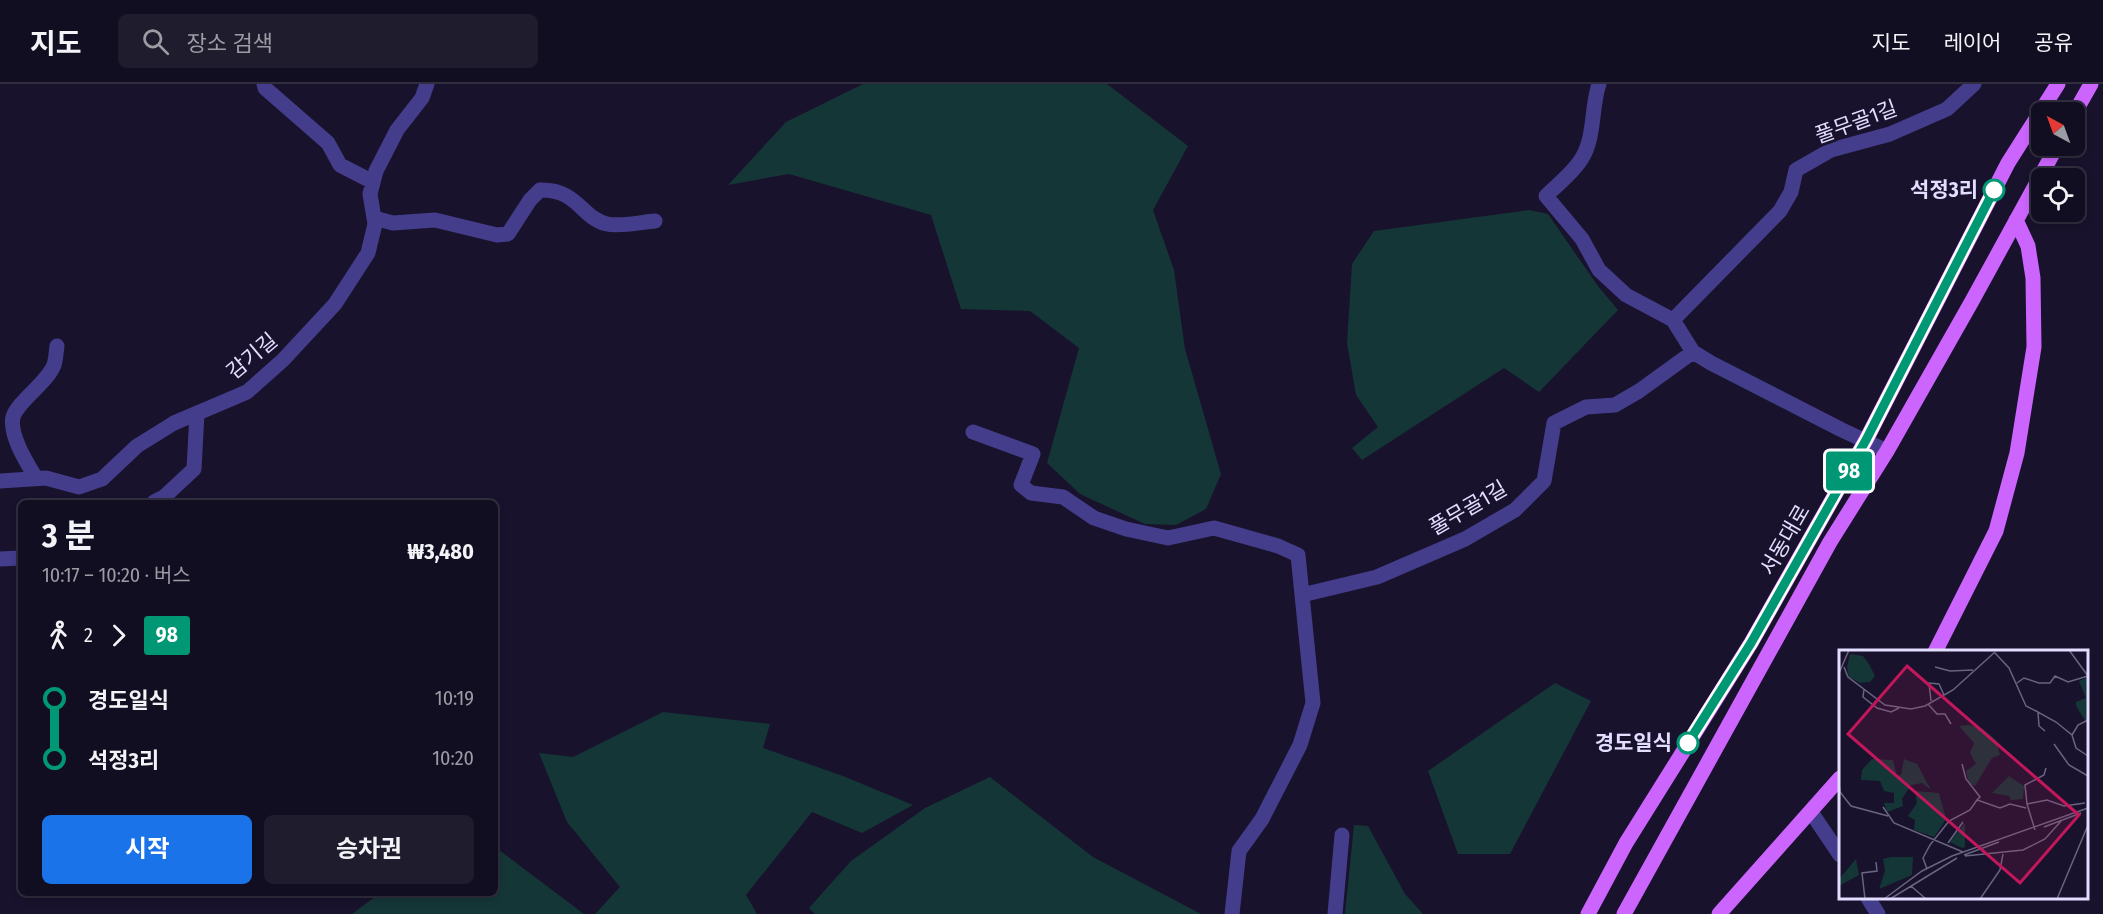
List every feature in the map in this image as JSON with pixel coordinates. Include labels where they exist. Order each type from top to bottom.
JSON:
[{"type":"main road","name":"서동대로","points":[[1588,914],[1626,843],[1751,643],[1866,440],[2008,164],[2058,84]]},
{"type":"main road","points":[[2081,102],[2091,84]]},
{"type":"main road","name":"서동대로","points":[[1624,914],[1830,542],[1887,451],[2051,156]]},
{"type":"main road","points":[[1936,650],[1996,531],[2017,453],[2034,347],[2032,278],[2028,246],[2016,220]]},
{"type":"main road","points":[[1719,914],[1839,779]]},
{"type":"street","points":[[264,84],[328,143],[340,165],[373,182]]},
{"type":"street","name":"감기길","points":[[0,481],[46,478],[79,487],[102,479],[137,446],[174,423],[247,392],[283,360],[335,304],[368,253],[375,224],[370,194],[376,171],[398,130],[422,98],[427,84]]},
{"type":"street","points":[[1599,84],[1594,97],[1588,144],[1582,160],[1546,196],[1582,239],[1599,270],[1626,295],[1673,320],[1693,352],[1887,451]]},
{"type":"street","name":"풀무골1길","points":[[1673,320],[1780,211],[1791,192],[1796,170],[1831,150],[1890,134],[1947,109],[1974,84]]},
{"type":"street","points":[[374,218],[393,223],[435,220],[498,236],[508,234],[530,200],[540,190],[551,190],[570,197],[592,216],[606,224],[655,221]]},
{"type":"street","points":[[36,478],[19,450],[13,419],[16,411],[38,388],[54,366],[57,346]]},
{"type":"street","name":"풀무골1길","points":[[1302,595],[1377,577],[1465,539],[1515,510],[1544,481],[1554,423],[1586,407],[1615,405],[1639,391],[1693,352]]},
{"type":"street","points":[[158,500],[194,469],[197,413]]},
{"type":"street","points":[[974,432],[1034,454],[1021,485],[1030,493],[1063,497],[1094,518],[1126,529],[1168,538],[1214,528],[1278,546],[1298,555],[1313,704],[1300,745],[1262,819],[1239,851],[1232,914]]},
{"type":"street","points":[[0,559],[18,558]]},
{"type":"street","points":[[1811,812],[1839,854]]},
{"type":"street","points":[[1335,914],[1342,835]]},
{"type":"street","points":[[1869,899],[1878,914]]},
{"type":"green space","points":[[863,84],[1107,84],[1188,146],[1153,210],[1174,270],[1185,349],[1221,474],[1206,509],[1176,525],[1145,524],[1080,494],[1047,463],[1079,348],[1030,311],[961,309],[931,215],[789,174],[728,185],[786,122]]},
{"type":"green space","points":[[1529,210],[1548,214],[1598,286],[1618,310],[1539,392],[1504,368],[1362,460],[1352,448],[1378,427],[1356,395],[1347,343],[1352,264],[1374,231]]},
{"type":"green space","points":[[1555,683],[1591,701],[1510,854],[1458,854],[1428,771]]},
{"type":"green space","points":[[663,712],[770,724],[763,748],[843,776],[913,805],[862,833],[812,812],[746,895],[757,914],[595,914],[620,887],[567,822],[539,753],[573,757]]},
{"type":"green space","points":[[990,777],[1093,857],[1201,914],[815,914],[809,908],[851,861],[925,808]]},
{"type":"green space","points":[[1354,825],[1368,826],[1405,894],[1423,914],[1345,914]]},
{"type":"green space","points":[[498,849],[584,914],[352,914],[376,896],[498,896]]},
{"type":"bus line","name":"98","points":[[1688,743],[1751,643],[1866,440],[1994,190]]},
{"type":"place","name":"석정3리","points":[[1994,190]]},
{"type":"place","name":"경도일식","points":[[1688,743]]}]
